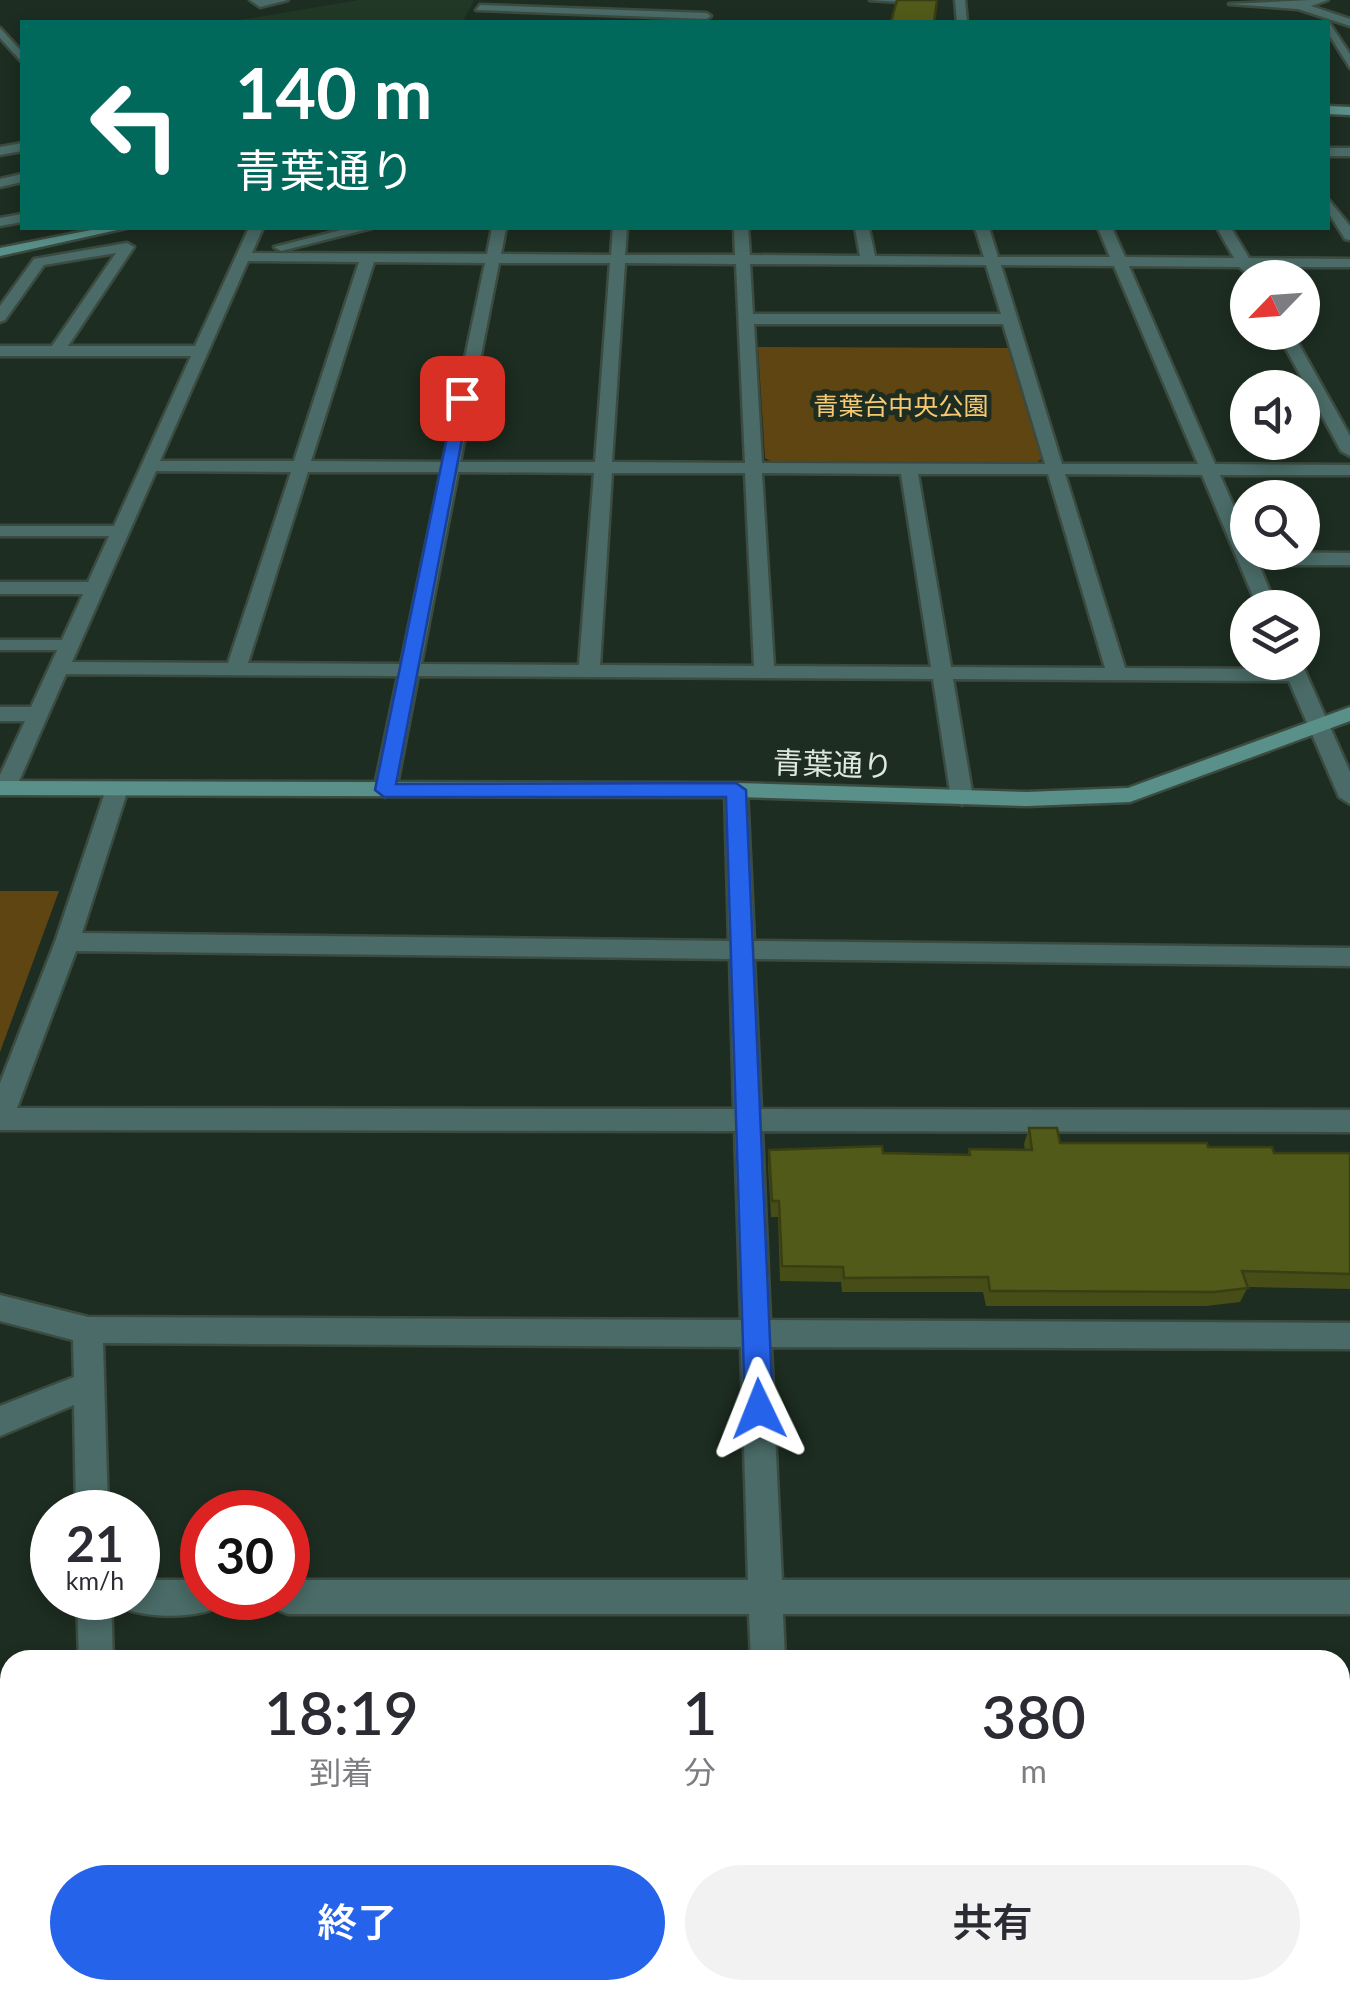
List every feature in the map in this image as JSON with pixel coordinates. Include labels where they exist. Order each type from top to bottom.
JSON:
[{"type":"street","points":[[256,0],[260,4],[282,0]]},
{"type":"street","points":[[626,13],[630,0]]},
{"type":"street","points":[[482,4],[552,5],[705,19],[710,0]]},
{"type":"street","points":[[1232,2],[1300,6],[1322,0]]},
{"type":"street","points":[[1300,6],[1325,20]]},
{"type":"street","points":[[1330,27],[1350,65]]},
{"type":"street","points":[[0,31],[20,56]]},
{"type":"street","points":[[0,50],[14,48]]},
{"type":"street","points":[[1330,205],[1350,236]]},
{"type":"street","points":[[0,252],[108,230]]},
{"type":"street","points":[[2,788],[255,230]]},
{"type":"street","points":[[242,257],[357,230]]},
{"type":"street","points":[[384,790],[498,230]]},
{"type":"street","points":[[589,671],[620,230]]},
{"type":"street","points":[[740,230],[764,672]]},
{"type":"street","points":[[862,230],[868,259]]},
{"type":"street","points":[[983,230],[1117,674]]},
{"type":"street","points":[[1106,230],[1230,516]]},
{"type":"street","points":[[1225,230],[1243,260]]},
{"type":"street","points":[[0,317],[39,262],[127,246],[56,351]]},
{"type":"street","points":[[242,257],[1230,262]]},
{"type":"street","points":[[236,669],[368,258]]},
{"type":"street","points":[[1320,263],[1350,263]]},
{"type":"street","points":[[746,319],[1011,319]]},
{"type":"street","points":[[1294,350],[1350,451]]},
{"type":"street","points":[[0,351],[200,351]]},
{"type":"street","points":[[148,466],[1350,470]]},
{"type":"street","points":[[908,469],[962,798]]},
{"type":"street","points":[[0,531],[120,531]]},
{"type":"street","points":[[1320,559],[1350,559]]},
{"type":"street","points":[[0,588],[94,588]]},
{"type":"street","points":[[58,668],[1117,674],[1230,671]]},
{"type":"street","points":[[1299,680],[1350,797]]},
{"type":"street","points":[[0,714],[38,714]]},
{"type":"street","name":"青葉通り","points":[[2,788],[736,790],[962,798],[1130,795],[1350,714]]},
{"type":"street","points":[[117,789],[67,942],[0,1118],[1350,1120]]},
{"type":"street","points":[[736,790],[768,1650]]},
{"type":"street","points":[[67,942],[1350,957]]},
{"type":"street","points":[[0,1308],[88,1330],[1350,1336]]},
{"type":"street","points":[[88,1330],[91,1490]]},
{"type":"street","points":[[0,1420],[89,1384]]},
{"type":"street","points":[[310,1597],[1350,1597]]},
{"type":"street","points":[[95,1620],[96,1650]]},
{"type":"lane","points":[[874,0],[915,0]]},
{"type":"lane","points":[[0,645],[68,645]]},
{"type":"shaded area","points":[[359,0],[474,0],[465,20],[240,20]]},
{"type":"green space","name":"青葉台中央公園","points":[[758,347],[1008,348],[1043,458],[1034,464],[772,462],[765,458]]},
{"type":"green space","points":[[0,891],[59,891],[0,1052]]},
{"type":"building","points":[[897,0],[937,0],[934,20],[892,20]]},
{"type":"building","points":[[1029,1128],[1057,1128],[1060,1143],[1207,1143],[1208,1147],[1272,1147],[1274,1153],[1350,1153],[1350,1274],[1242,1271],[1248,1288],[1214,1292],[990,1291],[988,1277],[844,1278],[843,1267],[782,1266],[779,1201],[772,1201],[769,1150],[882,1146],[883,1153],[970,1155],[969,1149],[1032,1150]]},
{"type":"route","points":[[462,398],[384,790],[736,790],[759,1409]]}]
